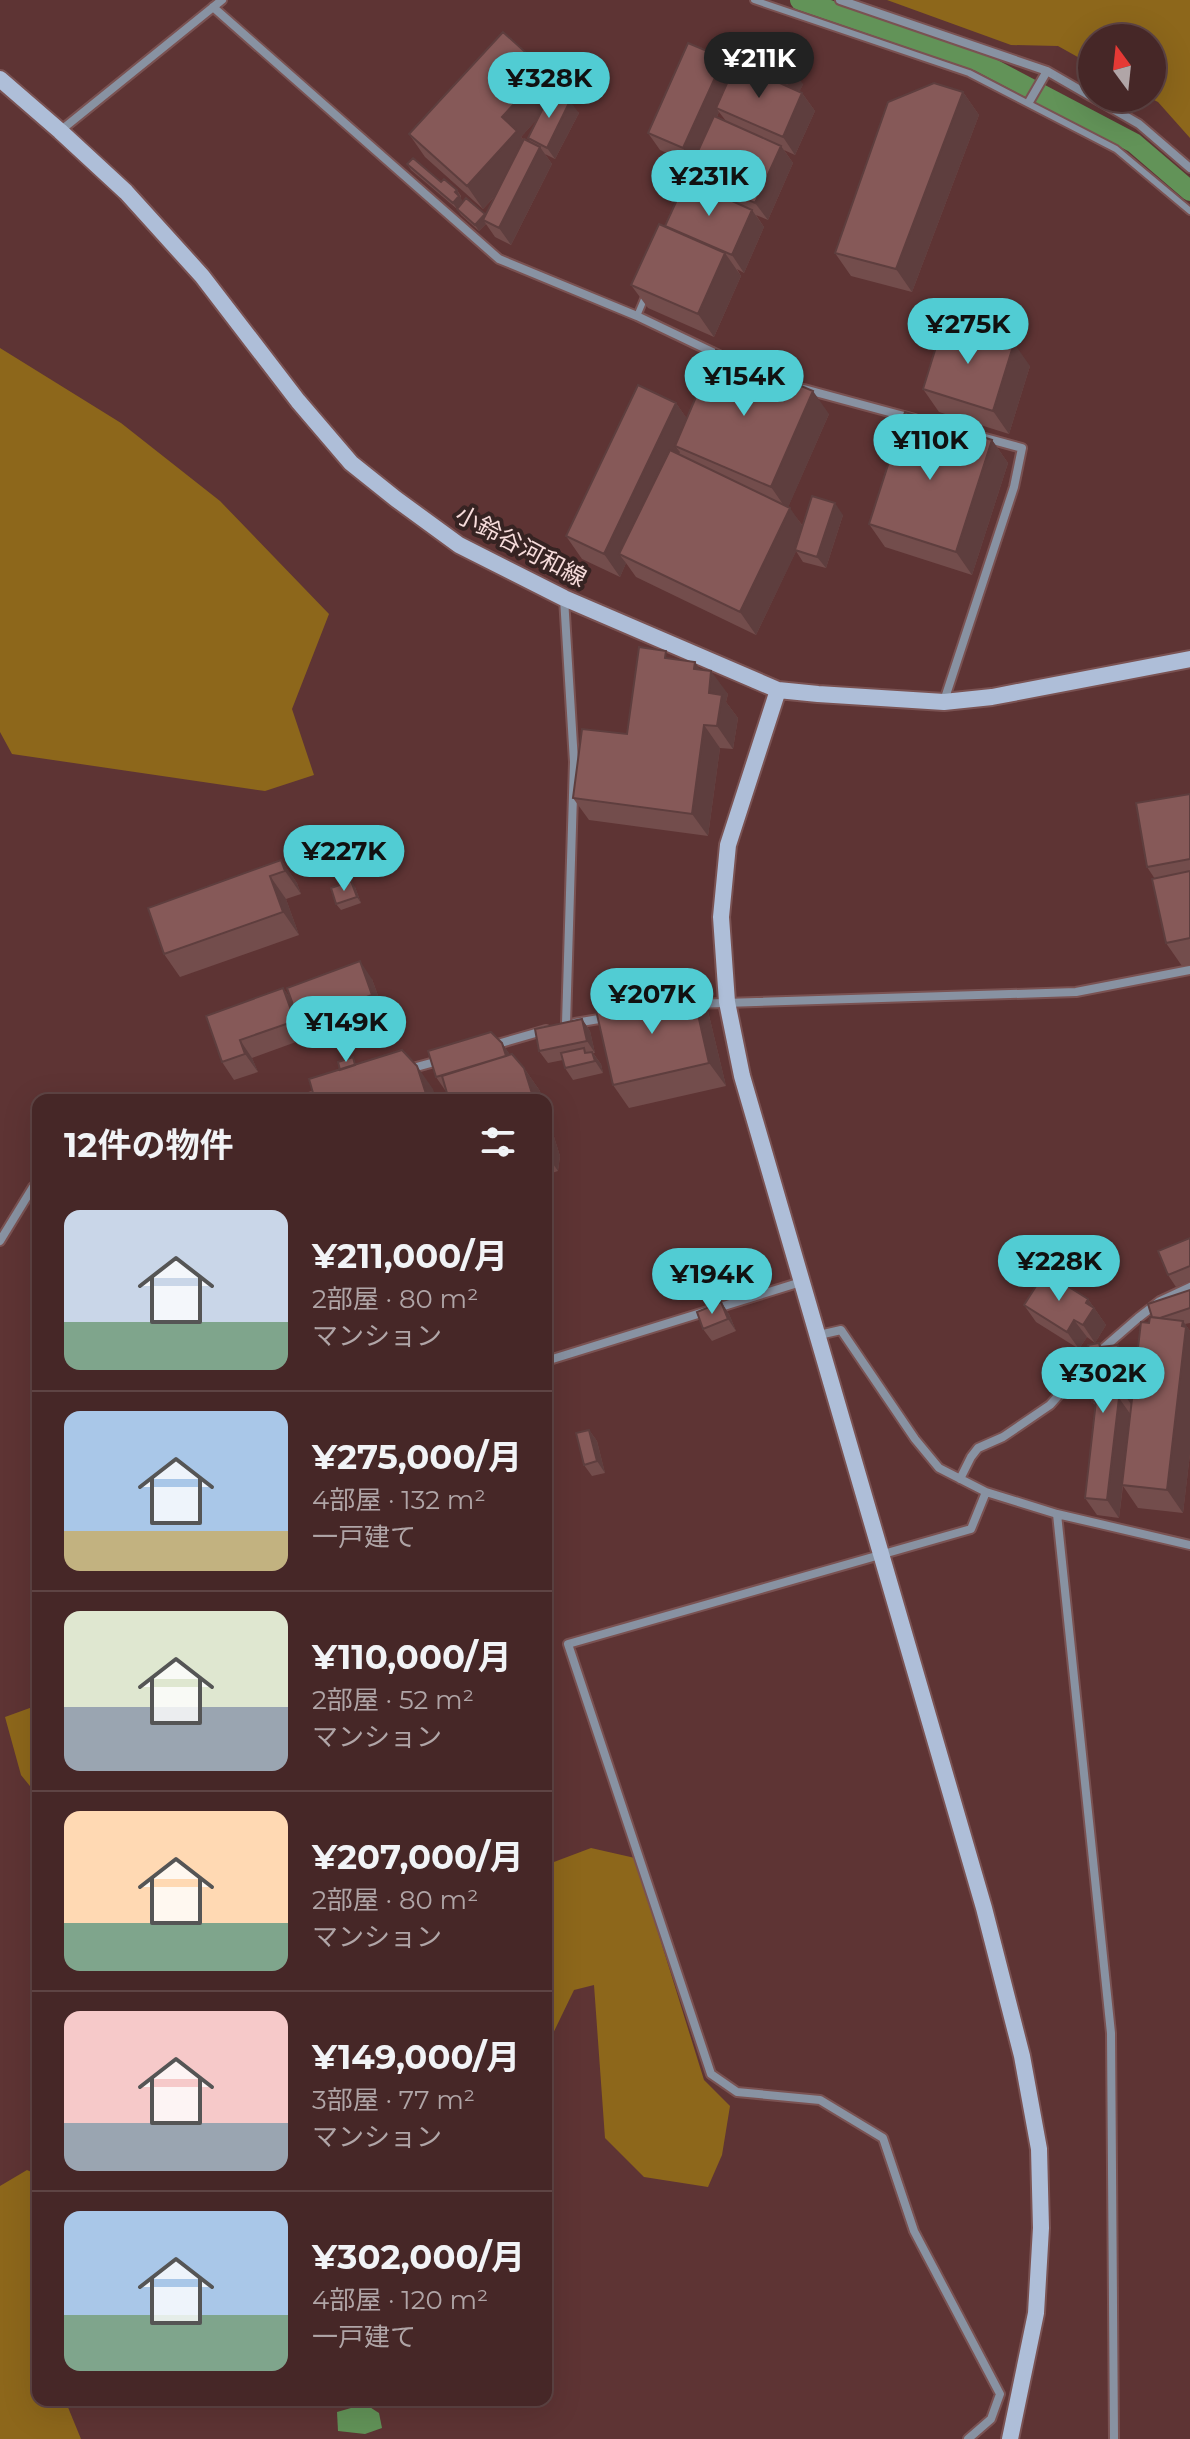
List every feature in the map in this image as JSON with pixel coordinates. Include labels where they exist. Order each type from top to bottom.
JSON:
[{"type":"street","points":[[60,131],[222,0]]},
{"type":"street","points":[[840,0],[1044,75],[1078,91]]},
{"type":"street","points":[[213,7],[499,259],[637,316],[737,364]]},
{"type":"street","points":[[1029,102],[1044,75]]},
{"type":"street","name":"小鈴谷河和線","points":[[0,79],[126,192],[202,276],[298,401],[351,463],[459,545],[564,598],[778,690],[944,702],[992,697],[1190,659]]},
{"type":"street","points":[[1118,112],[1139,124],[1190,168]]},
{"type":"street","points":[[796,386],[931,423]]},
{"type":"street","points":[[944,702],[1014,487],[1022,448],[961,432]]},
{"type":"street","points":[[564,598],[574,762],[566,1024]]},
{"type":"street","points":[[778,690],[728,845],[721,917],[727,1002],[742,1076],[984,1908],[1022,2056],[1039,2149],[1041,2228],[1036,2313],[1010,2439]]},
{"type":"street","points":[[690,1004],[1076,992],[1190,970]]},
{"type":"street","points":[[478,1050],[566,1024],[613,1017]]},
{"type":"street","points":[[405,1071],[449,1058]]},
{"type":"street","points":[[324,1094],[331,1092]]},
{"type":"street","points":[[0,1241],[32,1189]]},
{"type":"street","points":[[552,1359],[804,1282]]},
{"type":"street","points":[[960,1479],[978,1448],[1011,1432],[1050,1405],[1092,1358],[1138,1318],[1160,1301],[1190,1287]]},
{"type":"street","points":[[819,1335],[841,1330],[915,1439],[939,1468],[986,1492],[1057,1514],[1190,1545]]},
{"type":"street","points":[[968,2439],[991,2419],[1000,2394],[914,2231],[883,2138],[820,2100],[737,2092],[711,2074],[568,1644],[971,1529],[986,1492]]},
{"type":"street","points":[[1057,1514],[1111,2033],[1114,2439]]},
{"type":"lane","points":[[754,0],[969,73],[1029,102],[1116,149],[1190,211]]},
{"type":"lane","points":[[637,316],[650,287]]},
{"type":"shaded area","points":[[887,0],[1190,0],[1190,138],[1166,111],[1166,24],[1078,24],[1078,57],[1058,46],[1011,45]]},
{"type":"shaded area","points":[[0,348],[121,423],[220,501],[329,614],[292,709],[314,775],[265,791],[12,754],[0,732]]},
{"type":"shaded area","points":[[32,1707],[32,1789],[21,1775],[5,1717]]},
{"type":"shaded area","points":[[591,1848],[635,1858],[704,2080],[730,2106],[722,2155],[708,2187],[644,2177],[605,2138],[594,1985],[574,1990],[552,2036],[552,1863]]},
{"type":"shaded area","points":[[27,2170],[32,2172],[32,2406],[67,2406],[81,2439],[0,2439],[0,2186]]},
{"type":"shaded area","points":[[368,2406],[379,2413],[382,2428],[365,2434],[338,2431],[337,2412]]},
{"type":"building","points":[[503,32],[545,70],[502,117],[517,131],[467,186],[409,134]]},
{"type":"building","points":[[688,43],[724,58],[683,148],[648,133]]},
{"type":"building","points":[[754,54],[795,72],[788,86],[748,68]]},
{"type":"building","points":[[736,63],[802,93],[783,137],[716,108]]},
{"type":"building","points":[[934,83],[963,92],[896,269],[835,253],[888,102]]},
{"type":"building","points":[[551,92],[570,101],[547,148],[528,138]]},
{"type":"building","points":[[714,116],[781,146],[755,203],[688,173]]},
{"type":"building","points":[[524,139],[540,147],[499,228],[483,220]]},
{"type":"building","points":[[413,158],[441,182],[444,179],[457,190],[455,192],[459,196],[453,203],[407,164]]},
{"type":"building","points":[[686,180],[752,210],[732,255],[665,226]]},
{"type":"building","points":[[466,198],[485,214],[475,225],[457,209]]},
{"type":"building","points":[[659,224],[725,253],[698,314],[631,285]]},
{"type":"building","points":[[944,321],[1014,343],[993,411],[923,389]]},
{"type":"building","points":[[716,350],[813,391],[771,487],[675,446]]},
{"type":"building","points":[[638,385],[676,403],[604,554],[566,536]]},
{"type":"building","points":[[905,412],[992,440],[956,552],[869,524]]},
{"type":"building","points":[[670,450],[790,508],[740,612],[619,554]]},
{"type":"building","points":[[812,496],[835,503],[817,557],[795,550]]},
{"type":"building","points":[[639,647],[666,651],[665,658],[695,662],[694,669],[711,671],[709,693],[722,695],[717,726],[704,725],[692,814],[573,798],[582,729],[627,734]]},
{"type":"building","points":[[1190,794],[1190,859],[1147,867],[1136,803]]},
{"type":"building","points":[[281,860],[285,871],[270,876],[283,912],[164,954],[148,908]]},
{"type":"building","points":[[1190,871],[1190,938],[1166,943],[1152,879]]},
{"type":"building","points":[[351,881],[357,897],[336,904],[331,888]]},
{"type":"building","points":[[360,961],[372,995],[358,1000],[362,1011],[345,1017],[341,1005],[299,1021],[287,988]]},
{"type":"building","points":[[283,988],[295,1021],[240,1040],[245,1054],[222,1062],[206,1016]]},
{"type":"building","points":[[692,988],[709,1063],[613,1085],[596,1010]]},
{"type":"building","points":[[582,1019],[587,1041],[539,1051],[535,1029]]},
{"type":"building","points":[[491,1032],[502,1043],[506,1056],[436,1077],[428,1051]]},
{"type":"building","points":[[584,1048],[585,1053],[592,1052],[595,1061],[565,1068],[561,1053]]},
{"type":"building","points":[[402,1050],[417,1066],[426,1094],[313,1094],[309,1079]]},
{"type":"building","points":[[512,1054],[524,1068],[532,1094],[447,1094],[442,1076]]},
{"type":"building","points":[[353,1057],[355,1065],[340,1070],[338,1062]]},
{"type":"building","points":[[1190,1238],[1190,1266],[1168,1275],[1158,1251]]},
{"type":"building","points":[[1045,1272],[1088,1299],[1086,1303],[1094,1308],[1083,1325],[1074,1320],[1067,1332],[1024,1305]]},
{"type":"building","points":[[1190,1290],[1190,1308],[1160,1318],[1152,1317],[1148,1304]]},
{"type":"building","points":[[721,1302],[728,1319],[703,1329],[697,1312]]},
{"type":"building","points":[[1150,1317],[1183,1321],[1182,1326],[1186,1327],[1167,1490],[1122,1485],[1141,1322],[1149,1323]]},
{"type":"building","points":[[1099,1343],[1100,1347],[1118,1345],[1126,1397],[1119,1398],[1107,1500],[1085,1498],[1096,1401],[1092,1402],[1085,1350],[1089,1349],[1088,1345]]},
{"type":"building","points":[[589,1430],[597,1461],[584,1465],[576,1433]]},
{"type":"waterway","points":[[800,0],[978,61],[1134,143],[1190,191]]}]
